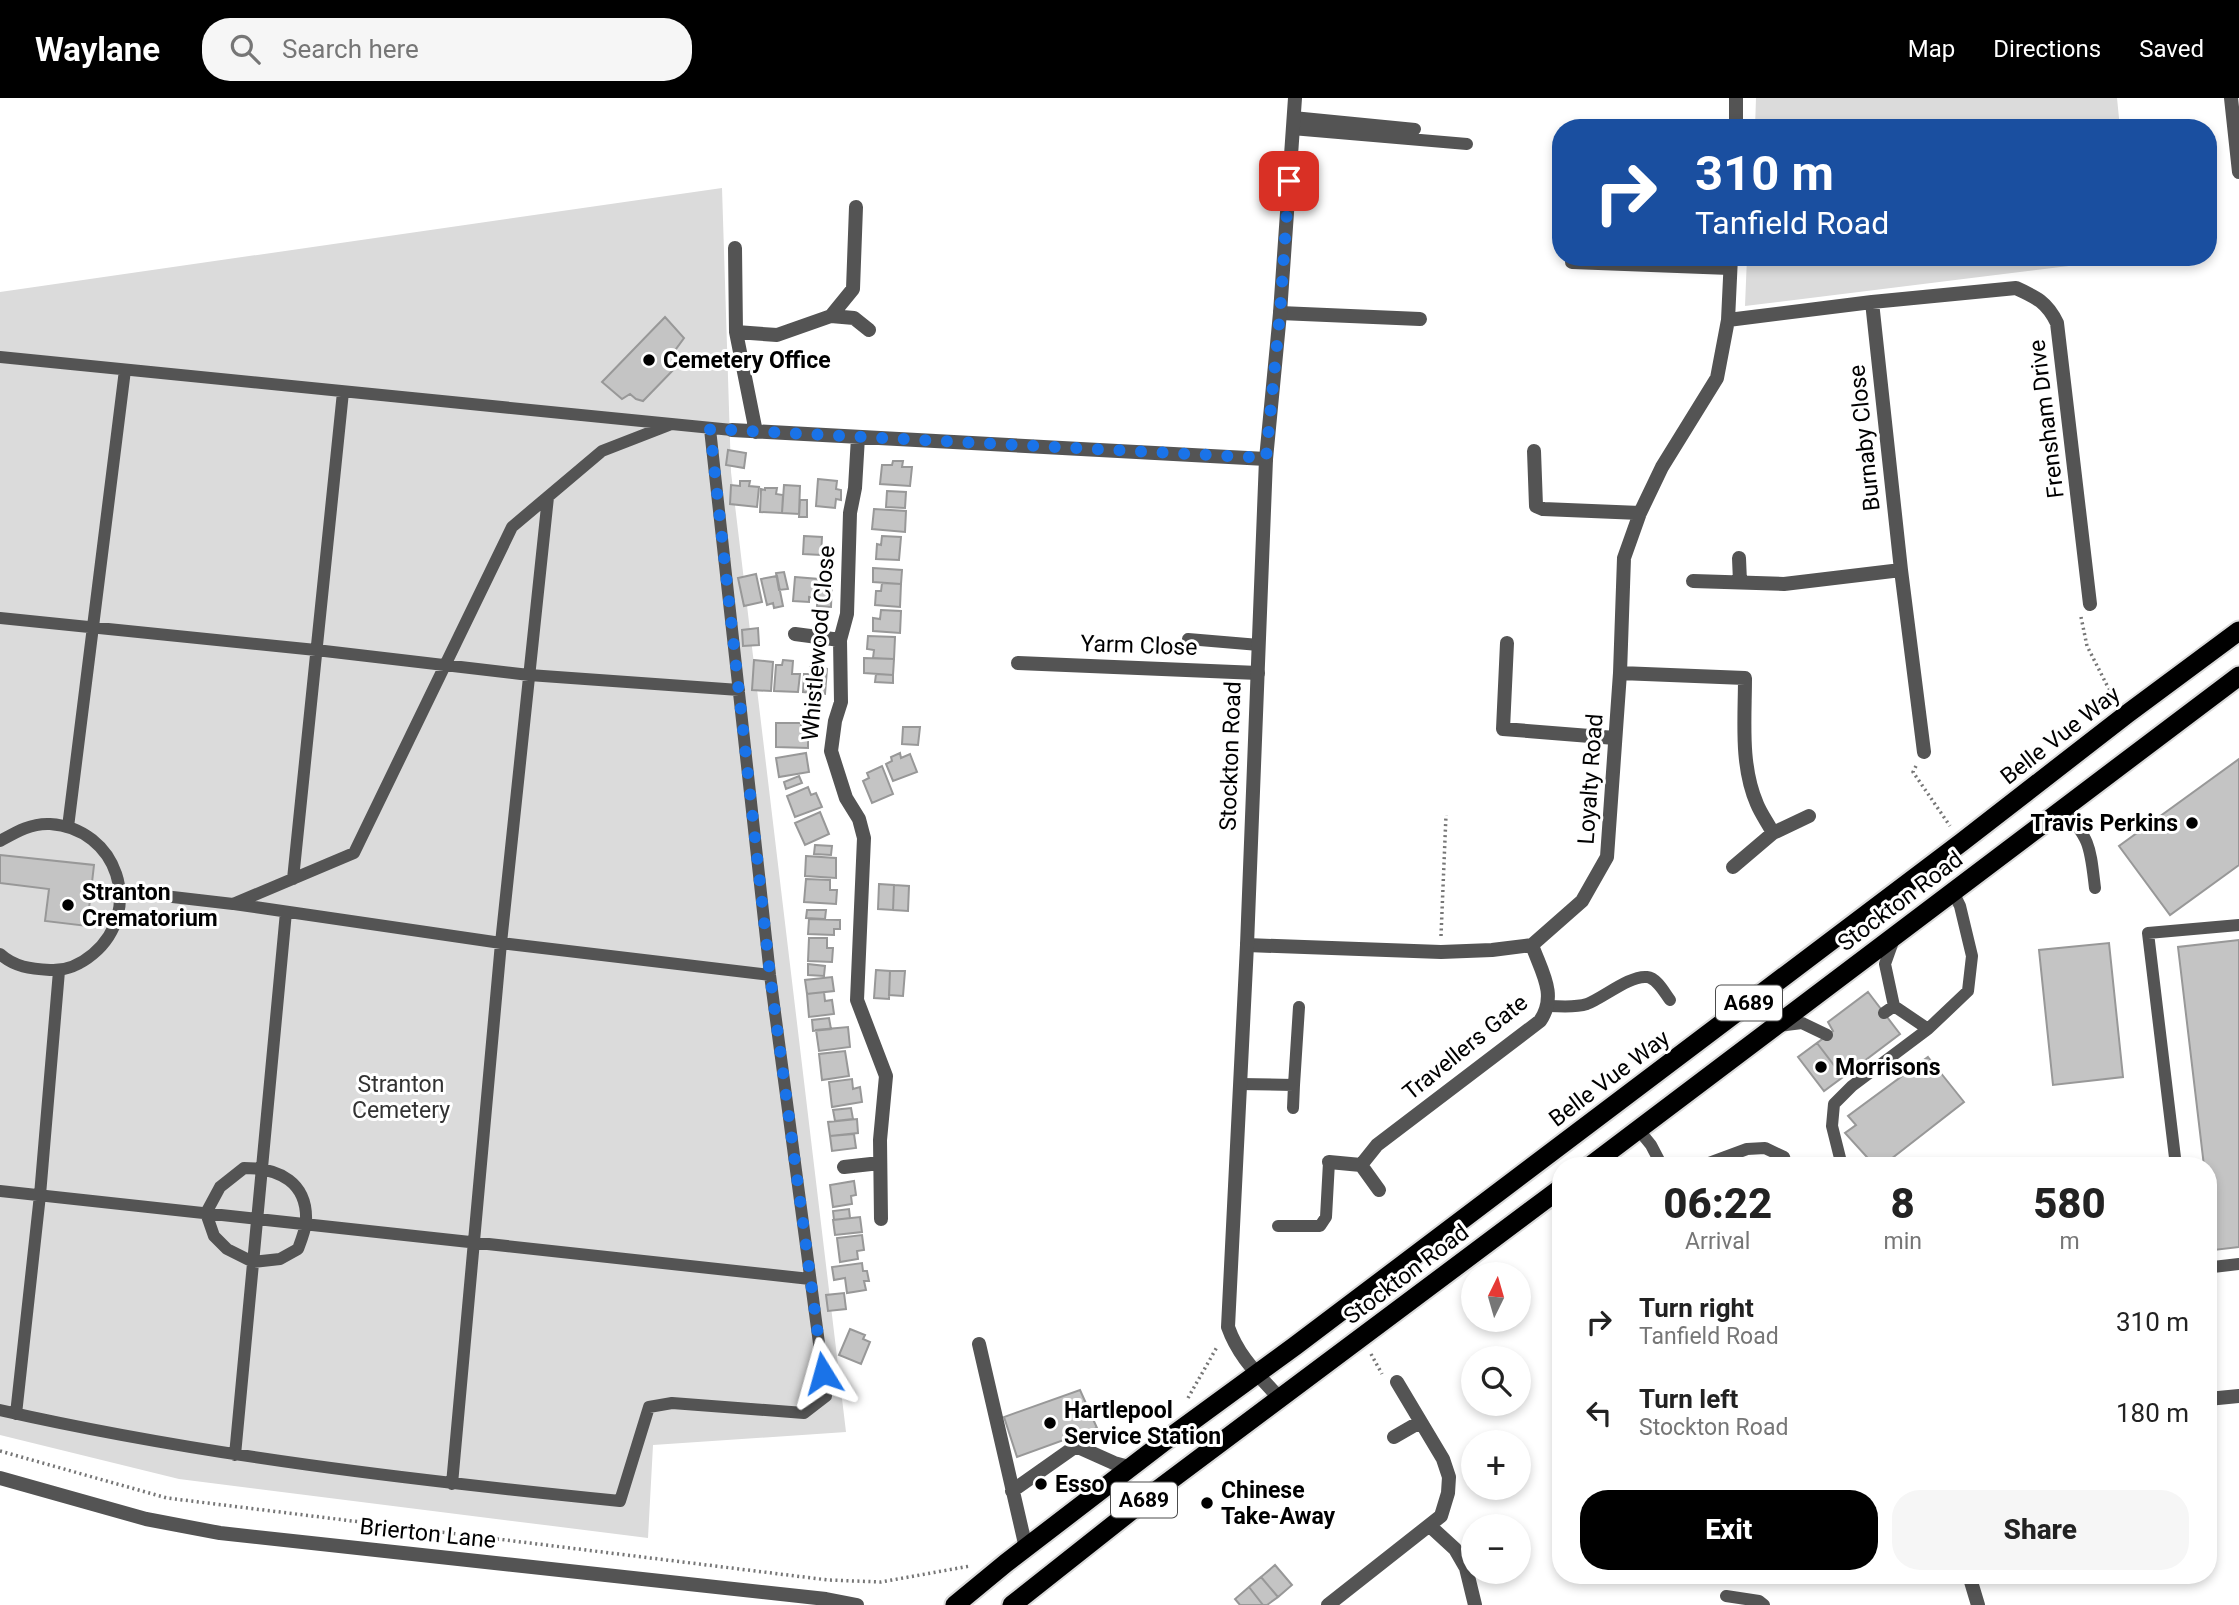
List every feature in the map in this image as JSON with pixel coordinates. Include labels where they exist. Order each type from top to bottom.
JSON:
[{"type":"highway","name":"Belle Vue Way","points":[[955,1605],[1006,1563],[2239,631]]},
{"type":"highway","name":"Stockton Road","points":[[1602,1157],[2239,676]]},
{"type":"highway","name":"Stockton Road","points":[[1019,1602],[1160,1488],[1552,1195]]},
{"type":"street","name":"Stockton Road","points":[[1280,1399],[1244,1360],[1234,1346],[1228,1327],[1247,945],[1266,458],[1280,313],[1295,98]]},
{"type":"street","points":[[1736,98],[1736,119]]},
{"type":"street","points":[[2231,98],[2239,172]]},
{"type":"street","points":[[831,316],[853,289],[856,206]]},
{"type":"street","points":[[736,248],[736,332],[756,432]]},
{"type":"street","name":"Loyalty Road","points":[[1532,945],[1582,901],[1607,857],[1625,558],[1640,513],[1662,467],[1717,378],[1728,320],[1730,266]]},
{"type":"street","name":"Frensham Drive","points":[[1728,320],[2016,288],[2049,307],[2057,323],[2090,604]]},
{"type":"street","name":"Burnaby Close","points":[[1872,302],[1924,752]]},
{"type":"street","points":[[1280,313],[1420,319]]},
{"type":"street","points":[[736,332],[777,335],[831,316],[854,318],[869,330]]},
{"type":"street","points":[[732,430],[1266,458]]},
{"type":"street","name":"Whistlewood Close","points":[[858,438],[855,488],[850,513],[847,614],[840,640],[841,702],[831,751],[846,798],[859,818],[864,838],[857,1000],[886,1076],[880,1163],[881,1219]]},
{"type":"street","points":[[1534,452],[1536,506],[1543,509],[1640,513]]},
{"type":"street","points":[[1739,558],[1740,582]]},
{"type":"street","points":[[1692,581],[1784,584],[1901,569]]},
{"type":"street","points":[[796,634],[840,640]]},
{"type":"street","points":[[1507,643],[1503,729],[1615,738]]},
{"type":"street","name":"Yarm Close","points":[[1018,663],[1258,673]]},
{"type":"street","points":[[1620,673],[1745,678],[1747,767],[1756,803],[1773,833]]},
{"type":"street","points":[[1733,867],[1773,833],[1810,816]]},
{"type":"street","points":[[1247,945],[1441,952],[1532,945]]},
{"type":"street","name":"Travellers Gate","points":[[1361,1165],[1377,1145],[1540,1021],[1548,1006],[1547,987],[1532,945]]},
{"type":"street","points":[[1329,1162],[1361,1165],[1379,1190]]},
{"type":"street","points":[[844,1167],[880,1163]]},
{"type":"street","points":[[979,1344],[1026,1548]]},
{"type":"street","points":[[1328,1605],[1441,1516],[1448,1493],[1449,1477],[1443,1459],[1392,1382]]},
{"type":"street","points":[[2217,1398],[2239,1396]]},
{"type":"street","points":[[1394,1437],[1420,1422]]},
{"type":"street","points":[[1012,1491],[1076,1446],[1132,1468]]},
{"type":"street","name":"Brierton Lane","points":[[0,1478],[182,1527],[826,1599],[857,1605]]},
{"type":"street","points":[[1430,1526],[1455,1549],[1466,1568],[1475,1605]]},
{"type":"street","points":[[1972,1584],[1978,1605]]},
{"type":"lane","points":[[1293,123],[1415,129]]},
{"type":"lane","points":[[1293,123],[1467,144]]},
{"type":"lane","points":[[0,358],[732,430]]},
{"type":"lane","points":[[68,827],[125,370]]},
{"type":"lane","points":[[293,879],[343,392]]},
{"type":"lane","points":[[233,904],[354,853],[512,527],[603,451],[669,425]]},
{"type":"lane","points":[[0,1410],[235,1455],[452,1484],[620,1501],[649,1407],[671,1403],[804,1413],[826,1396],[770,975],[710,429]]},
{"type":"lane","points":[[452,1484],[501,943],[548,496]]},
{"type":"lane","points":[[0,618],[529,675],[739,690]]},
{"type":"lane","points":[[1188,639],[1259,645]]},
{"type":"lane","points":[[2063,809],[2086,836],[2091,852],[2095,888]]},
{"type":"lane","points":[[0,841],[22,828],[47,824],[68,827],[91,839],[114,866],[121,891],[118,920],[106,943],[83,962],[59,971],[26,969],[0,954]]},
{"type":"lane","points":[[121,891],[233,904],[501,943],[770,975]]},
{"type":"lane","points":[[1840,1157],[1832,1126],[1834,1104],[1852,1086],[1928,1029],[1968,991],[1972,956],[1953,892]]},
{"type":"lane","points":[[235,1455],[286,912]]},
{"type":"lane","points":[[2175,1157],[2148,933],[2239,925]]},
{"type":"lane","points":[[1895,936],[1885,964],[1889,1010],[1928,1029]]},
{"type":"lane","points":[[16,1414],[40,1195],[59,971]]},
{"type":"lane","points":[[1548,1006],[1578,1006],[1629,981],[1647,977],[1654,979],[1670,1000]]},
{"type":"lane","points":[[1293,1108],[1299,1007]]},
{"type":"lane","points":[[1774,1027],[1802,1023],[1827,1035]]},
{"type":"lane","points":[[1240,1084],[1294,1085]]},
{"type":"lane","points":[[1638,1129],[1657,1157]]},
{"type":"lane","points":[[1725,1157],[1747,1149],[1765,1148],[1784,1157]]},
{"type":"lane","points":[[1279,1227],[1320,1226],[1326,1217],[1329,1162]]},
{"type":"lane","points":[[244,1168],[262,1168],[292,1180],[304,1201],[306,1224],[298,1249],[280,1259],[253,1262],[227,1249],[214,1236],[206,1213],[220,1187],[244,1168]]},
{"type":"lane","points":[[0,1191],[810,1279]]},
{"type":"lane","points":[[2217,1267],[2239,1264]]},
{"type":"lane","points":[[1726,1596],[1759,1601],[1764,1605]]},
{"type":"path","points":[[2090,604],[2080,618],[2087,646],[2115,701],[2127,714]]},
{"type":"path","points":[[1924,752],[1913,772],[1962,842]]},
{"type":"path","points":[[1441,952],[1446,816]]},
{"type":"path","points":[[1371,1354],[1392,1382]]},
{"type":"path","points":[[0,1451],[167,1498],[828,1580],[881,1582],[978,1563]]},
{"type":"green space","points":[[1756,98],[2117,98],[2119,119],[1755,119]]},
{"type":"green space","name":"Stranton Cemetery","points":[[722,188],[731,472],[846,1432],[653,1445],[648,1538],[179,1479],[0,1435],[0,292]]},
{"type":"green space","points":[[1747,266],[2069,266],[1745,306]]},
{"type":"building","name":"Cemetery Office","points":[[665,317],[684,338],[671,356],[679,364],[643,401],[630,394],[622,399],[602,382]]},
{"type":"building","points":[[728,450],[746,453],[744,468],[726,465]]},
{"type":"building","points":[[893,461],[903,461],[902,467],[912,467],[910,486],[880,484],[882,465],[892,465]]},
{"type":"building","points":[[818,479],[837,481],[836,489],[841,490],[841,500],[836,499],[835,508],[816,506]]},
{"type":"building","points":[[740,481],[750,481],[749,486],[759,487],[757,507],[730,504],[731,485],[740,486]]},
{"type":"building","points":[[784,485],[800,486],[799,514],[782,513]]},
{"type":"building","points":[[777,488],[776,494],[783,495],[782,513],[760,512],[761,489]]},
{"type":"building","points":[[887,491],[906,492],[905,508],[886,507]]},
{"type":"building","points":[[800,500],[807,500],[807,517],[799,517]]},
{"type":"building","points":[[874,509],[906,511],[905,532],[872,529]]},
{"type":"building","points":[[804,536],[822,537],[821,555],[803,554]]},
{"type":"building","points":[[882,536],[901,537],[899,560],[876,559],[877,544],[881,545]]},
{"type":"building","points":[[873,568],[902,570],[901,584],[873,582]]},
{"type":"building","points":[[784,572],[788,589],[779,590],[776,573]]},
{"type":"building","points":[[756,574],[762,602],[744,606],[738,578]]},
{"type":"building","points":[[777,576],[783,606],[774,608],[773,603],[767,605],[761,579]]},
{"type":"building","points":[[795,577],[819,579],[817,598],[809,597],[809,602],[793,601]]},
{"type":"building","points":[[819,579],[832,580],[831,607],[817,606]]},
{"type":"building","points":[[882,583],[901,584],[900,607],[875,605],[876,591],[881,591]]},
{"type":"building","points":[[881,610],[901,611],[900,633],[873,631],[873,618],[880,619]]},
{"type":"building","points":[[758,628],[759,645],[743,646],[742,630]]},
{"type":"building","points":[[868,636],[895,637],[894,659],[873,658],[874,650],[867,649]]},
{"type":"building","points":[[864,658],[894,659],[893,675],[864,673]]},
{"type":"building","points":[[754,660],[773,662],[771,691],[752,690]]},
{"type":"building","points":[[783,660],[793,661],[792,674],[800,674],[798,692],[774,691],[776,665],[782,665]]},
{"type":"building","points":[[810,667],[827,669],[825,694],[803,692],[804,674],[810,674]]},
{"type":"building","points":[[876,674],[893,675],[893,683],[875,682]]},
{"type":"building","points":[[776,723],[801,723],[801,732],[808,732],[808,748],[776,747]]},
{"type":"building","points":[[903,727],[920,727],[918,745],[902,744]]},
{"type":"building","points":[[806,753],[809,772],[779,777],[776,758]]},
{"type":"building","points":[[900,753],[901,758],[910,754],[917,772],[893,781],[886,764],[892,761],[891,757]]},
{"type":"building","points":[[2239,759],[2239,865],[2170,915],[2119,846]]},
{"type":"building","points":[[882,766],[893,794],[872,803],[863,781],[869,778],[867,773]]},
{"type":"building","points":[[799,776],[802,783],[786,789],[784,782]]},
{"type":"building","points":[[808,787],[811,795],[816,793],[822,807],[795,817],[787,796]]},
{"type":"building","points":[[820,812],[829,834],[805,845],[795,823]]},
{"type":"building","points":[[815,845],[832,846],[831,855],[814,854]]},
{"type":"building","name":"Stranton Crematorium","points":[[0,855],[94,865],[87,926],[45,921],[49,889],[0,883]]},
{"type":"building","points":[[806,856],[836,858],[836,878],[805,876]]},
{"type":"building","points":[[806,879],[830,880],[830,890],[837,890],[836,904],[804,902]]},
{"type":"building","points":[[879,884],[894,885],[893,910],[878,909]]},
{"type":"building","points":[[894,885],[909,886],[908,911],[893,910]]},
{"type":"building","points":[[807,910],[826,910],[825,919],[806,918]]},
{"type":"building","points":[[809,919],[840,920],[840,929],[834,929],[834,935],[808,934]]},
{"type":"building","points":[[809,938],[827,938],[827,948],[833,948],[832,962],[808,961]]},
{"type":"building","points":[[2239,940],[2239,1247],[2217,1250],[2217,1157],[2203,1157],[2178,947]]},
{"type":"building","points":[[2109,943],[2123,1077],[2053,1085],[2039,950]]},
{"type":"building","points":[[808,964],[825,966],[824,976],[808,975]]},
{"type":"building","points":[[876,970],[890,971],[889,999],[874,998]]},
{"type":"building","points":[[890,971],[905,971],[903,996],[889,995]]},
{"type":"building","points":[[832,977],[834,991],[807,994],[805,980]]},
{"type":"building","points":[[824,992],[825,1001],[832,1000],[834,1014],[809,1017],[807,994]]},
{"type":"building","points":[[1868,992],[1900,1034],[1843,1077],[1817,1043],[1833,1031],[1828,1022]]},
{"type":"building","points":[[829,1018],[831,1029],[813,1031],[812,1020]]},
{"type":"building","points":[[848,1027],[850,1047],[819,1051],[816,1030]]},
{"type":"building","name":"Morrisons","points":[[1817,1043],[1843,1077],[1824,1091],[1798,1057]]},
{"type":"building","points":[[845,1051],[849,1076],[822,1080],[819,1054]]},
{"type":"building","points":[[1928,1057],[1964,1102],[1894,1157],[1867,1157],[1845,1133],[1856,1125],[1848,1116]]},
{"type":"building","points":[[852,1079],[853,1089],[860,1087],[862,1102],[832,1107],[829,1082]]},
{"type":"building","points":[[851,1108],[853,1119],[835,1121],[833,1110]]},
{"type":"building","points":[[857,1119],[858,1133],[830,1136],[828,1122]]},
{"type":"building","points":[[854,1134],[856,1148],[832,1151],[830,1136]]},
{"type":"building","points":[[854,1181],[856,1195],[851,1196],[852,1204],[833,1207],[830,1185]]},
{"type":"building","points":[[849,1209],[850,1218],[834,1220],[833,1211]]},
{"type":"building","points":[[860,1217],[862,1232],[835,1235],[833,1220]]},
{"type":"building","points":[[862,1235],[864,1250],[857,1251],[858,1259],[840,1262],[837,1238]]},
{"type":"building","points":[[862,1263],[869,1281],[864,1281],[866,1290],[847,1293],[845,1278],[834,1280],[832,1267]]},
{"type":"building","points":[[844,1293],[846,1309],[828,1311],[826,1295]]},
{"type":"building","points":[[850,1329],[865,1335],[863,1339],[870,1342],[861,1364],[839,1355]]},
{"type":"building","name":"Hartlepool Service Station","points":[[1080,1390],[1097,1428],[1017,1457],[1004,1417]]},
{"type":"building","points":[[1275,1565],[1292,1585],[1278,1597],[1261,1577]]},
{"type":"building","points":[[1261,1577],[1278,1597],[1267,1605],[1263,1605],[1249,1587]]},
{"type":"building","points":[[1249,1587],[1263,1605],[1240,1605],[1235,1599]]},
{"type":"place","name":"Cemetery Office","points":[[649,360]]},
{"type":"place","name":"Travis Perkins","points":[[2192,823]]},
{"type":"place","name":"Stranton Crematorium","points":[[68,905]]},
{"type":"place","name":"Morrisons","points":[[1821,1067]]},
{"type":"place","name":"Hartlepool Service Station","points":[[1050,1423]]},
{"type":"place","name":"Esso","points":[[1041,1484]]},
{"type":"place","name":"Chinese Take-Away","points":[[1207,1503]]},
{"type":"route","points":[[823,1373],[770,975],[710,429],[1266,458],[1289,181]]}]
